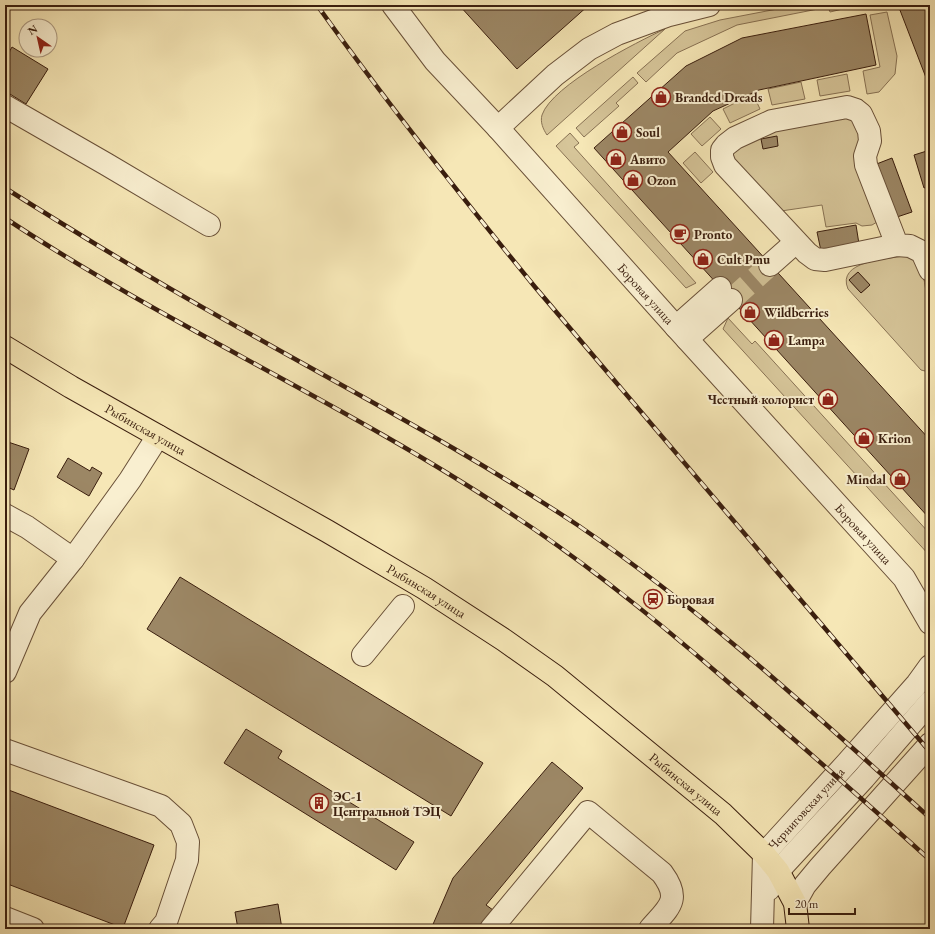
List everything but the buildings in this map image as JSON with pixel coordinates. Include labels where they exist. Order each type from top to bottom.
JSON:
[{"type":"main road","name":"Рыбинская улица","points":[[5,347],[71,387],[327,531],[417,584],[504,640],[555,676],[723,814],[771,862],[795,903]]},
{"type":"main road","points":[[795,903],[798,929]]},
{"type":"street","name":"Боровая улица","points":[[393,5],[435,61],[498,128],[904,578],[930,623]]},
{"type":"street","points":[[498,128],[555,75],[589,49],[617,34],[669,15],[709,5]]},
{"type":"street","points":[[5,106],[208,225]]},
{"type":"street","points":[[896,245],[866,165],[865,156],[870,141],[869,131],[861,114],[856,110],[848,107],[772,121],[735,138],[722,150],[722,157],[726,165],[796,242],[815,259],[825,260],[896,245],[910,246],[922,252],[930,270]]},
{"type":"street","points":[[770,265],[796,242]]},
{"type":"street","points":[[677,328],[721,289]]},
{"type":"street","points":[[5,672],[30,613],[73,559],[130,480],[158,436]]},
{"type":"street","points":[[5,515],[26,527],[73,559]]},
{"type":"street","name":"Боровая улица","points":[[904,578],[930,591]]},
{"type":"street","points":[[363,655],[403,606]]},
{"type":"street","name":"Черниговская улица","points":[[762,929],[763,901],[771,862],[847,763],[917,684],[930,666]]},
{"type":"street","name":"Черниговская улица","points":[[771,862],[864,778],[930,702]]},
{"type":"street","points":[[795,903],[820,866],[930,744]]},
{"type":"street","points":[[5,750],[161,806],[181,824],[188,842],[187,860],[166,922],[160,929]]},
{"type":"street","points":[[492,929],[588,812],[662,873],[670,884],[673,895],[669,907],[650,929]]},
{"type":"street","points":[[5,918],[33,929]]},
{"type":"shaded area","points":[[798,5],[846,5],[847,8],[830,12],[828,7],[737,25],[677,53],[646,82],[637,73],[685,31],[720,20]]},
{"type":"shaded area","points":[[887,12],[897,56],[895,74],[879,92],[867,94],[863,71],[880,67],[870,15]]},
{"type":"shaded area","points":[[665,29],[547,135],[542,125],[542,115],[549,103],[562,91],[578,78],[616,54]]},
{"type":"shaded area","points":[[847,74],[850,91],[820,96],[817,80]]},
{"type":"shaded area","points":[[633,77],[638,83],[616,103],[619,106],[584,137],[576,128]]},
{"type":"shaded area","points":[[801,82],[805,99],[772,105],[768,89]]},
{"type":"shaded area","points":[[753,94],[760,109],[730,123],[723,109]]},
{"type":"shaded area","points":[[848,115],[858,127],[877,222],[872,225],[862,226],[856,223],[826,227],[822,205],[781,211],[728,152],[747,136]]},
{"type":"shaded area","points":[[710,117],[721,129],[702,146],[691,134]]},
{"type":"shaded area","points":[[570,133],[579,143],[574,147],[696,283],[686,288],[556,146]]},
{"type":"shaded area","points":[[695,152],[713,172],[701,183],[683,163]]},
{"type":"shaded area","points":[[904,256],[913,259],[918,263],[922,270],[925,282],[930,346],[930,369],[925,371],[921,370],[848,289],[846,280],[849,272],[865,263]],"holes":[[[858,272],[870,285],[861,293],[849,280]]]},
{"type":"shaded area","points":[[728,318],[752,344],[755,341],[930,534],[930,556],[723,329]]},
{"type":"tunnel","points":[[731,300],[770,265]]},
{"type":"railway","points":[[317,5],[424,148],[535,287],[930,752]]},
{"type":"railway","points":[[5,188],[189,300],[376,404],[499,475],[579,526],[626,559],[716,629],[803,703],[930,818]]},
{"type":"railway","points":[[5,218],[130,294],[386,437],[448,474],[538,532],[592,571],[670,633],[930,860]]},
{"type":"place","name":"Branded Dreads","points":[[661,97]]},
{"type":"place","name":"Soul","points":[[622,132]]},
{"type":"place","name":"Авито","points":[[616,159]]},
{"type":"place","name":"Ozon","points":[[633,180]]},
{"type":"place","name":"Pronto","points":[[680,234]]},
{"type":"place","name":"Cult Pmu","points":[[703,259]]},
{"type":"place","name":"Wildberries","points":[[750,312]]},
{"type":"place","name":"Lampa","points":[[774,340]]},
{"type":"place","name":"Честный колорист","points":[[828,399]]},
{"type":"place","name":"Krion","points":[[864,438]]},
{"type":"place","name":"Mindal","points":[[900,479]]},
{"type":"place","name":"Боровая","points":[[653,599]]},
{"type":"place","name":"ЭС-1 Центральной ТЭЦ","points":[[319,803]]}]
